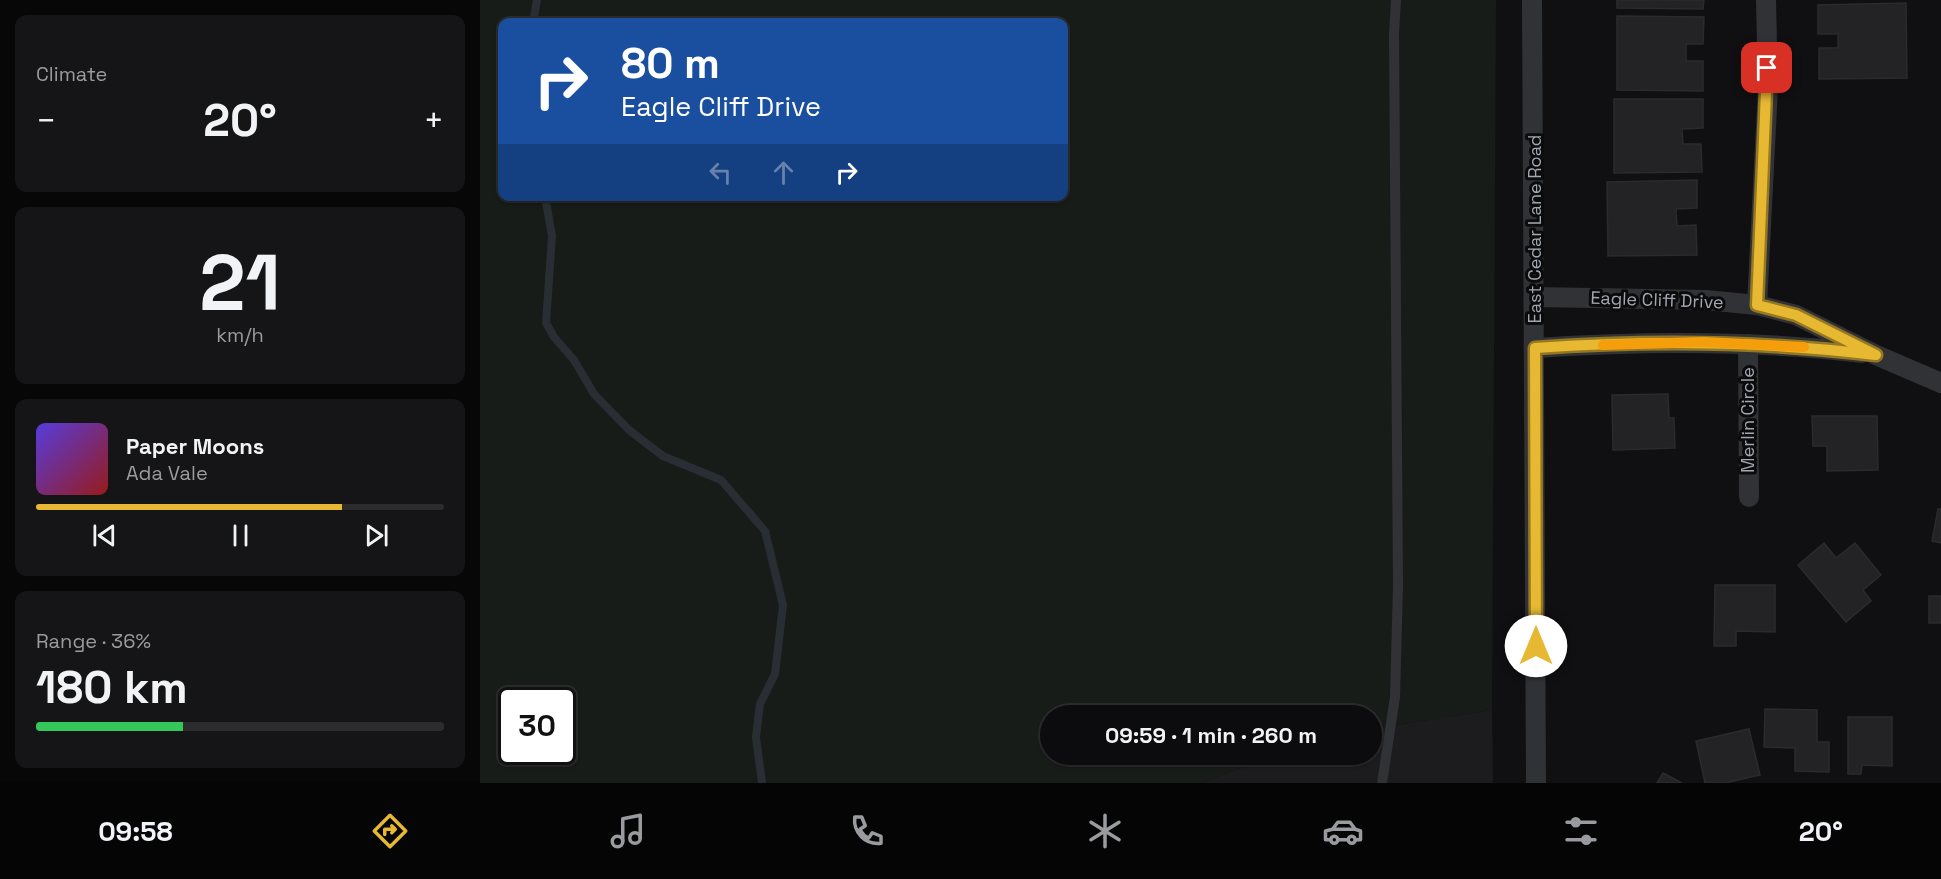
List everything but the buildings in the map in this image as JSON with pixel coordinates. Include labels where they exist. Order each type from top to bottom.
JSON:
[{"type":"street","name":"East Cedar Lane Road","points":[[1532,0],[1536,783]]},
{"type":"street","points":[[1757,305],[1768,87],[1766,0]]},
{"type":"street","name":"Eagle Cliff Drive","points":[[1535,297],[1706,300],[1757,305],[1796,315],[1876,355],[1941,383]]},
{"type":"street","name":"Eagle Cliff Drive","points":[[1535,348],[1703,342],[1797,346],[1876,355]]},
{"type":"street","name":"Merlin Circle","points":[[1748,344],[1749,497]]},
{"type":"lane","points":[[1382,783],[1395,697],[1398,586],[1394,34],[1396,0]]},
{"type":"shaded area","points":[[480,0],[1496,0],[1492,710],[1382,727],[1382,705],[1040,705],[1040,765],[1250,765],[1201,783],[480,783]]},
{"type":"shaded area","points":[[1492,710],[1493,783],[1201,783],[1250,765],[1382,765],[1382,727]]},
{"type":"waterway","points":[[534,18],[537,0]]},
{"type":"waterway","points":[[546,201],[552,236],[546,323],[554,337],[574,360],[594,394],[629,430],[663,456],[721,480],[765,531],[783,605],[775,674],[760,704],[756,737],[762,783]]},
{"type":"slow traffic","points":[[1603,345],[1703,342],[1804,347]]},
{"type":"route","points":[[1536,646],[1535,348],[1703,342],[1797,346],[1876,355],[1796,315],[1757,305],[1768,87],[1767,68]]}]
